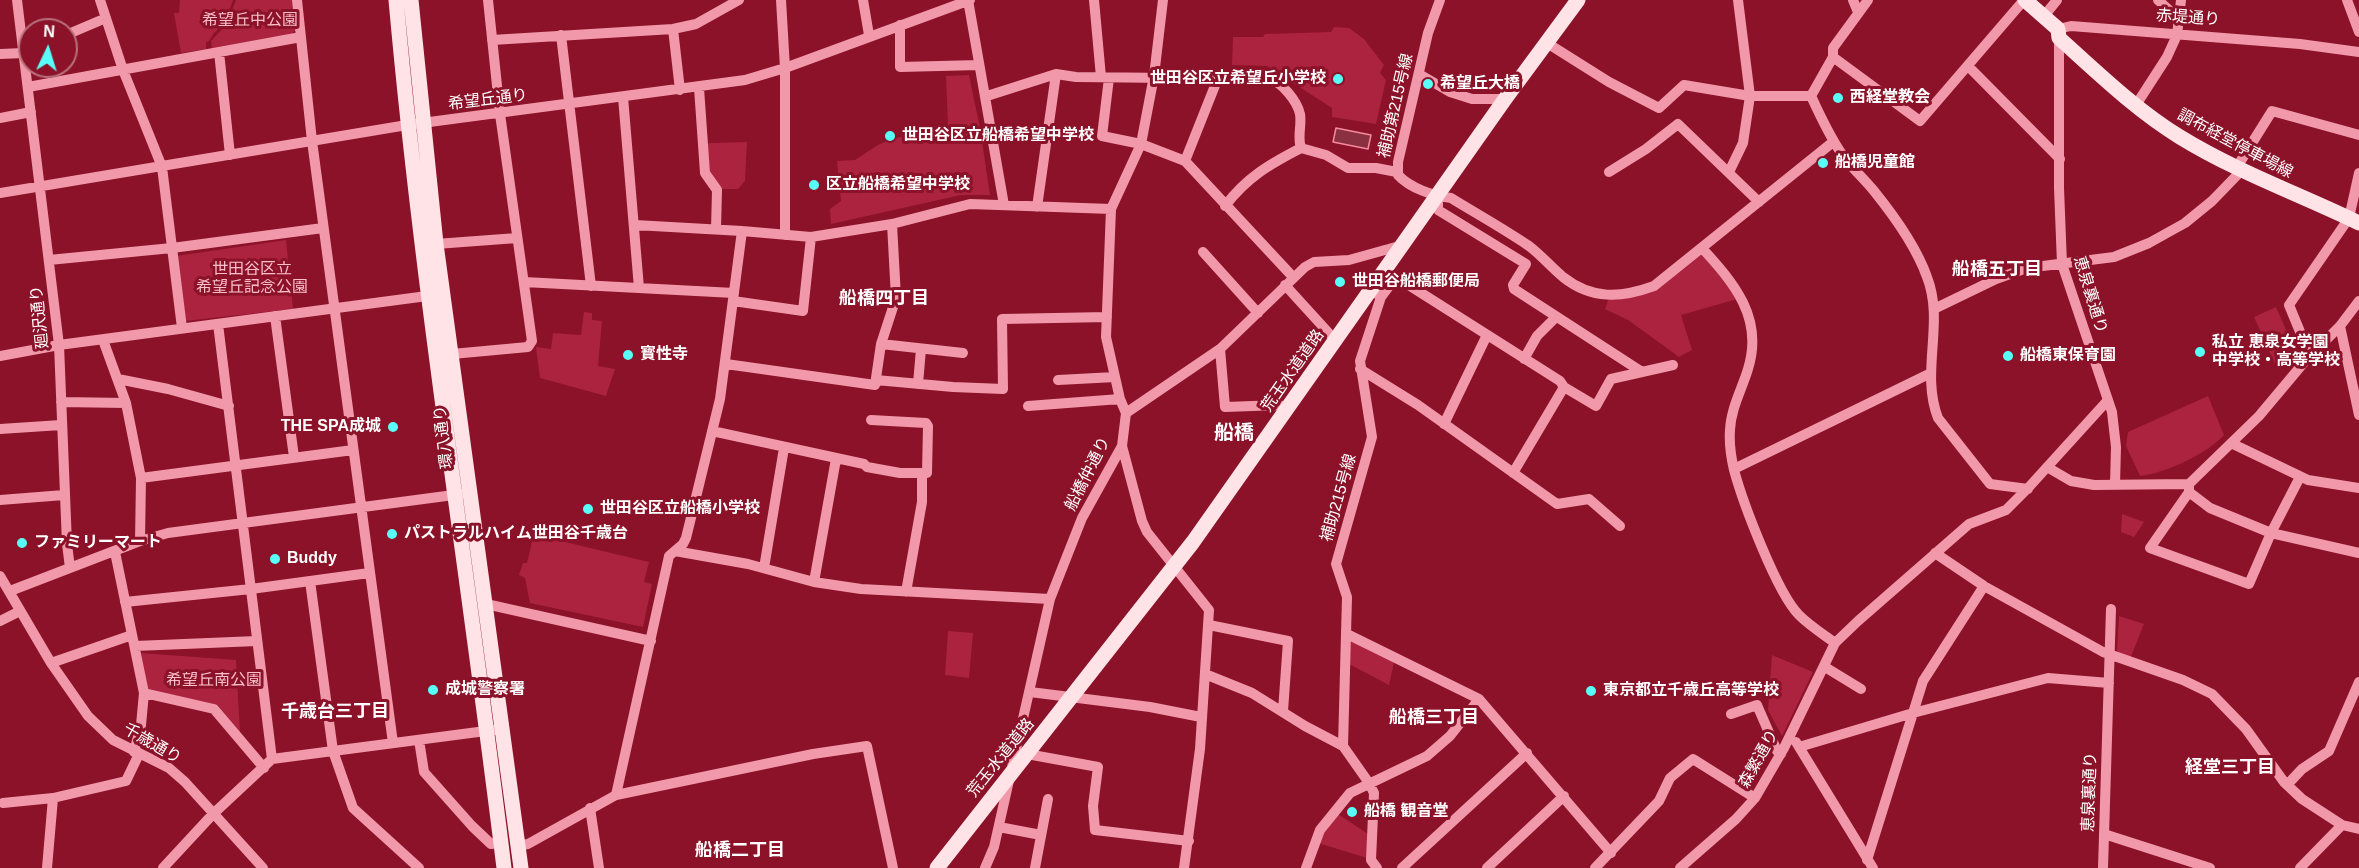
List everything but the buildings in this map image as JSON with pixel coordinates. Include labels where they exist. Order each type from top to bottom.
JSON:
[{"type":"main road","name":"環八通り","points":[[396,0],[407,125],[427,296],[461,494],[494,730],[521,868]]},
{"type":"main road","name":"環八通り","points":[[411,0],[436,244],[452,354],[461,494],[486,604],[504,868]]},
{"type":"main road","name":"荒玉水道道路","points":[[937,868],[1073,698],[1173,567],[1336,341],[1376,294],[1390,273],[1403,244],[1578,0]]},
{"type":"main road","points":[[2024,0],[2044,16],[2059,34]]},
{"type":"main road","name":"調布経堂停車場線","points":[[2059,34],[2136,105],[2182,138],[2294,195],[2354,220]]},
{"type":"street","name":"廻沢通り","points":[[17,0],[20,18]]},
{"type":"street","points":[[100,0],[123,70],[162,167],[182,328]]},
{"type":"street","points":[[297,0],[323,228],[393,743]]},
{"type":"street","points":[[452,354],[528,347],[532,341],[500,114],[488,0]]},
{"type":"street","points":[[492,40],[673,29],[696,24],[739,0]]},
{"type":"street","points":[[781,0],[786,68],[785,235]]},
{"type":"street","points":[[863,0],[869,35]]},
{"type":"street","points":[[969,0],[1004,205]]},
{"type":"street","name":"希望丘通り","points":[[0,193],[407,125],[699,88],[745,80],[786,68],[869,35],[969,0]]},
{"type":"street","points":[[1094,0],[1105,77],[1102,136],[1141,144],[1185,161],[1289,281],[1336,341]]},
{"type":"street","points":[[1163,0],[1154,76],[1141,144],[1111,209],[1106,337],[1120,399],[1126,413],[1220,349],[1289,281],[1314,262],[1348,260],[1403,244]]},
{"type":"street","name":"補助第215号線","points":[[1440,0],[1428,33],[1397,172],[1400,178],[1438,197],[1450,198],[1517,238],[1532,248],[1564,278],[1587,291],[1610,296],[1630,295],[1654,286],[1833,142]]},
{"type":"street","points":[[1729,172],[1743,143],[1750,96],[1738,0]]},
{"type":"street","points":[[1853,0],[1858,12]]},
{"type":"street","points":[[1810,96],[1833,57],[1833,48],[1868,0]]},
{"type":"street","points":[[1833,57],[1920,121],[2024,0]]},
{"type":"street","points":[[2044,16],[2057,0]]},
{"type":"street","points":[[2158,0],[2180,20]]},
{"type":"street","points":[[2136,105],[2167,57],[2177,35],[2181,0]]},
{"type":"street","points":[[2347,0],[2359,32]]},
{"type":"street","points":[[78,31],[106,18]]},
{"type":"street","points":[[900,25],[900,67],[979,65]]},
{"type":"street","name":"赤堤通り","points":[[2059,34],[2071,26],[2300,44],[2359,52]]},
{"type":"street","points":[[673,29],[680,90]]},
{"type":"street","name":"恵泉裏通り","points":[[2059,34],[2062,264],[2108,400],[2116,436],[2115,485]]},
{"type":"street","points":[[561,35],[591,286]]},
{"type":"street","points":[[28,87],[301,37]]},
{"type":"street","points":[[1547,43],[1609,82],[1659,108],[1684,85],[1750,96],[1810,96]]},
{"type":"street","points":[[219,52],[230,155]]},
{"type":"street","points":[[0,54],[18,53]]},
{"type":"street","points":[[1968,66],[2060,159]]},
{"type":"street","points":[[1037,207],[1056,74]]},
{"type":"street","points":[[987,96],[1056,74],[1076,77],[1154,76],[1269,79],[1280,84],[1300,114],[1301,148]]},
{"type":"street","points":[[1419,74],[1450,92],[1472,99],[1505,99]]},
{"type":"street","name":"廻沢通り","points":[[28,78],[59,345],[64,495],[70,568]]},
{"type":"street","points":[[1185,161],[1218,78]]},
{"type":"street","points":[[699,88],[705,173],[717,190],[716,229]]},
{"type":"street","points":[[1810,96],[1833,142],[1886,206],[1914,249],[1928,279],[1935,319],[1931,342],[1931,374],[1938,418],[1990,484],[2028,489]]},
{"type":"street","points":[[623,97],[639,288]]},
{"type":"street","points":[[1934,309],[1996,279],[2027,268],[2114,256],[2149,243],[2185,224],[2212,201],[2240,169],[2272,111],[2359,135]]},
{"type":"street","points":[[0,118],[31,112]]},
{"type":"street","points":[[1610,172],[1646,149],[1678,124],[1759,202]]},
{"type":"street","points":[[1225,206],[1236,192],[1264,167],[1301,148],[1316,151],[1348,168],[1376,168],[1397,172]]},
{"type":"street","points":[[2310,356],[2289,305],[2354,220],[2359,173]]},
{"type":"street","points":[[1438,197],[1438,210],[1526,264],[1513,285],[1514,289],[1642,372]]},
{"type":"street","points":[[635,225],[811,237],[892,224],[970,204],[1111,209]]},
{"type":"street","points":[[726,364],[875,385],[881,344],[896,298],[892,224]]},
{"type":"street","points":[[49,260],[172,248],[323,228]]},
{"type":"street","points":[[616,795],[669,556],[683,544],[686,538],[712,431],[726,364],[742,231]]},
{"type":"street","points":[[524,282],[639,288],[734,297],[803,310],[811,237]]},
{"type":"street","points":[[436,244],[517,238]]},
{"type":"street","points":[[1702,248],[1742,298],[1750,321],[1752,356],[1734,407],[1730,427],[1734,469],[1785,597],[1799,615],[1836,643],[1969,524],[2006,510],[2028,489],[2108,400]]},
{"type":"street","points":[[1203,252],[1258,313]]},
{"type":"street","points":[[1390,273],[1596,406],[1611,379],[1672,365]]},
{"type":"street","name":"補助215号線","points":[[1344,746],[1347,597],[1336,564],[1372,437],[1360,369],[1361,355],[1376,294]]},
{"type":"street","points":[[0,356],[59,345],[427,296]]},
{"type":"street","points":[[2300,477],[2271,533],[2249,584],[2150,548],[2189,488],[2233,444],[2310,356],[2340,326],[2359,301]]},
{"type":"street","points":[[275,316],[294,458]]},
{"type":"street","points":[[876,380],[1003,389],[1002,319],[1107,316]]},
{"type":"street","points":[[1524,359],[1537,336],[1556,317]]},
{"type":"street","points":[[218,324],[257,641],[268,764]]},
{"type":"street","points":[[2340,326],[2355,373],[2359,415]]},
{"type":"street","points":[[1444,424],[1487,335]]},
{"type":"street","points":[[103,340],[126,403],[141,478],[140,541]]},
{"type":"street","points":[[881,344],[963,352]]},
{"type":"street","points":[[918,384],[921,349]]},
{"type":"street","points":[[1220,349],[1225,407],[1280,405],[1287,410]]},
{"type":"street","points":[[1360,369],[1373,375],[1557,504],[1589,499],[1620,526]]},
{"type":"street","points":[[1734,469],[1931,374]]},
{"type":"street","points":[[1058,380],[1115,377]]},
{"type":"street","points":[[118,378],[229,406]]},
{"type":"street","points":[[1513,474],[1564,387]]},
{"type":"street","points":[[1028,406],[1120,399]]},
{"type":"street","points":[[61,402],[126,403]]},
{"type":"street","name":"船橋仲通り","points":[[985,868],[999,827],[1050,599],[1082,518],[1122,446],[1126,413]]},
{"type":"street","points":[[712,431],[900,473],[927,473],[928,426],[926,423],[871,420]]},
{"type":"street","points":[[0,429],[61,425]]},
{"type":"street","points":[[2233,444],[2308,480],[2359,488]]},
{"type":"street","points":[[1122,446],[1147,532],[1209,610],[1189,841],[1184,868]]},
{"type":"street","points":[[764,568],[784,448]]},
{"type":"street","points":[[141,478],[353,450]]},
{"type":"street","points":[[814,582],[836,459]]},
{"type":"street","points":[[2047,468],[2072,481],[2094,485],[2189,488],[2210,508],[2271,533],[2359,553]]},
{"type":"street","points":[[906,592],[922,502],[922,474]]},
{"type":"street","points":[[10,591],[140,541],[168,533],[461,494]]},
{"type":"street","points":[[0,500],[64,495]]},
{"type":"street","points":[[675,551],[764,568],[814,582],[861,589],[1050,599]]},
{"type":"street","points":[[3,803],[53,798],[126,781],[136,753],[144,693],[115,552]]},
{"type":"street","points":[[1935,553],[1984,586],[2110,656],[2183,680],[2212,694],[2246,729],[2287,785],[2302,799],[2342,825],[2359,829]]},
{"type":"street","points":[[125,602],[251,590],[369,573]]},
{"type":"street","name":"千歳通り","points":[[0,576],[51,663],[88,716],[112,740],[169,768],[185,782],[262,868]]},
{"type":"street","points":[[310,581],[333,751],[353,808],[419,868]]},
{"type":"street","points":[[1870,864],[1923,681],[1984,586]]},
{"type":"street","points":[[486,604],[651,641]]},
{"type":"street","name":"恵泉裏通り","points":[[2103,868],[2111,609]]},
{"type":"street","points":[[0,621],[20,611]]},
{"type":"street","points":[[1209,625],[1288,641],[1283,711]]},
{"type":"street","points":[[1347,634],[1479,699],[1611,853]]},
{"type":"street","points":[[51,663],[133,641],[257,641]]},
{"type":"street","name":"森繁通り","points":[[1680,868],[1736,819],[1755,798],[1781,754],[1836,643]]},
{"type":"street","points":[[1825,667],[1861,689]]},
{"type":"street","points":[[1205,674],[1252,693],[1305,726],[1344,746],[1374,793],[1371,860],[1377,868]]},
{"type":"street","points":[[1799,747],[1912,713],[2048,678],[2109,683]]},
{"type":"street","points":[[2287,785],[2302,769],[2329,751],[2359,682]]},
{"type":"street","points":[[1030,692],[1150,707],[1201,717]]},
{"type":"street","points":[[144,693],[214,710],[268,764]]},
{"type":"street","points":[[1306,868],[1320,830],[1350,794],[1427,756],[1450,736],[1479,699]]},
{"type":"street","points":[[1731,714],[1757,705],[1777,751],[1781,754]]},
{"type":"street","points":[[163,868],[213,814],[268,764],[333,751],[494,730]]},
{"type":"street","points":[[1790,736],[1799,747],[1870,864]]},
{"type":"street","points":[[419,740],[424,772],[491,844],[501,843]]},
{"type":"street","points":[[517,846],[528,844],[616,795],[813,754],[867,746],[893,868]]},
{"type":"street","points":[[1402,868],[1527,753]]},
{"type":"street","points":[[1027,754],[1098,767],[1093,806],[1095,830],[1189,841]]},
{"type":"street","points":[[1595,868],[1659,801],[1670,778],[1693,759],[1755,798]]},
{"type":"street","points":[[1487,868],[1564,796]]},
{"type":"street","points":[[47,868],[53,798]]},
{"type":"street","points":[[1035,868],[1048,799]]},
{"type":"street","points":[[590,808],[599,868]]},
{"type":"street","points":[[2300,868],[2342,825]]},
{"type":"street","points":[[999,827],[1041,835]]},
{"type":"street","points":[[2104,834],[2210,868]]},
{"type":"street","points":[[172,859],[180,868]]},
{"type":"green space","points":[[180,0],[233,0],[225,23],[206,42],[206,49],[181,53],[174,13],[179,13]]},
{"type":"green space","name":"希望丘中公園","points":[[236,0],[292,0],[295,30],[292,34],[212,48],[211,41],[226,25]]},
{"type":"green space","points":[[1334,27],[1349,28],[1364,39],[1384,65],[1380,73],[1386,80],[1376,124],[1332,117],[1332,108],[1267,66],[1232,65],[1233,37],[1331,32]]},
{"type":"green space","points":[[969,75],[990,195],[961,195],[831,224],[830,209],[841,201],[837,161],[855,160],[892,139],[948,126],[946,76]]},
{"type":"green space","points":[[747,142],[745,181],[738,189],[720,189],[710,173],[707,146],[709,143]]},
{"type":"green space","name":"世田谷区立 希望丘記念公園","points":[[286,240],[293,309],[185,321],[176,256]]},
{"type":"green space","points":[[1702,250],[1741,298],[1681,315],[1692,350],[1679,357],[1628,320],[1605,309],[1609,298],[1629,296]]},
{"type":"green space","points":[[2276,307],[2294,348],[2292,356],[2275,364],[2254,317]]},
{"type":"green space","points":[[584,312],[592,313],[592,320],[602,321],[598,366],[615,369],[606,396],[540,378],[536,347],[551,349],[553,333],[581,335]]},
{"type":"green space","points":[[2208,396],[2224,435],[2197,456],[2185,462],[2140,476],[2126,446],[2128,432]]},
{"type":"green space","points":[[2122,514],[2144,522],[2134,537],[2121,532]]},
{"type":"green space","points":[[540,536],[649,562],[644,582],[652,584],[643,627],[530,603],[525,578],[519,575],[523,563],[527,563],[533,538]]},
{"type":"green space","points":[[2119,616],[2144,624],[2130,659],[2120,656],[2117,651]]},
{"type":"green space","points":[[948,631],[973,633],[969,678],[945,675]]},
{"type":"green space","points":[[1348,636],[1395,658],[1389,685],[1347,663]]},
{"type":"green space","name":"希望丘南公園","points":[[141,653],[236,660],[240,733],[218,705],[146,689]]},
{"type":"green space","points":[[1772,655],[1813,672],[1782,736],[1768,710]]},
{"type":"green space","points":[[1338,814],[1368,834],[1367,858],[1318,843],[1322,834]]},
{"type":"shaded area","points":[[1336,128],[1371,135],[1368,149],[1333,142]]},
{"type":"place","name":"世田谷区立希望丘小学校","points":[[1338,79]]},
{"type":"place","name":"希望丘大橋","points":[[1428,84]]},
{"type":"place","name":"西経堂教会","points":[[1838,98]]},
{"type":"place","name":"世田谷区立船橋希望中学校","points":[[890,136]]},
{"type":"place","name":"船橋児童館","points":[[1823,163]]},
{"type":"place","name":"区立船橋希望中学校","points":[[814,185]]},
{"type":"place","name":"世田谷船橋郵便局","points":[[1340,282]]},
{"type":"place","name":"私立 恵泉女学園 中学校・高等学校","points":[[2200,352]]},
{"type":"place","name":"寳性寺","points":[[628,355]]},
{"type":"place","name":"船橋東保育園","points":[[2008,356]]},
{"type":"place","name":"THE SPA成城","points":[[393,427]]},
{"type":"place","name":"世田谷区立船橋小学校","points":[[588,509]]},
{"type":"place","name":"パストラルハイム世田谷千歳台","points":[[392,534]]},
{"type":"place","name":"ファミリーマート","points":[[22,543]]},
{"type":"place","name":"Buddy","points":[[275,559]]},
{"type":"place","name":"成城警察署","points":[[433,690]]},
{"type":"place","name":"東京都立千歳丘高等学校","points":[[1591,691]]},
{"type":"place","name":"船橋 観音堂","points":[[1352,812]]},
{"type":"district","name":"船橋五丁目","points":[[1997,270]]},
{"type":"district","name":"船橋四丁目","points":[[884,299]]},
{"type":"district","name":"船橋","points":[[1234,433]]},
{"type":"district","name":"千歳台三丁目","points":[[335,712]]},
{"type":"district","name":"船橋三丁目","points":[[1434,718]]},
{"type":"district","name":"経堂三丁目","points":[[2230,768]]},
{"type":"district","name":"船橋二丁目","points":[[740,851]]}]
